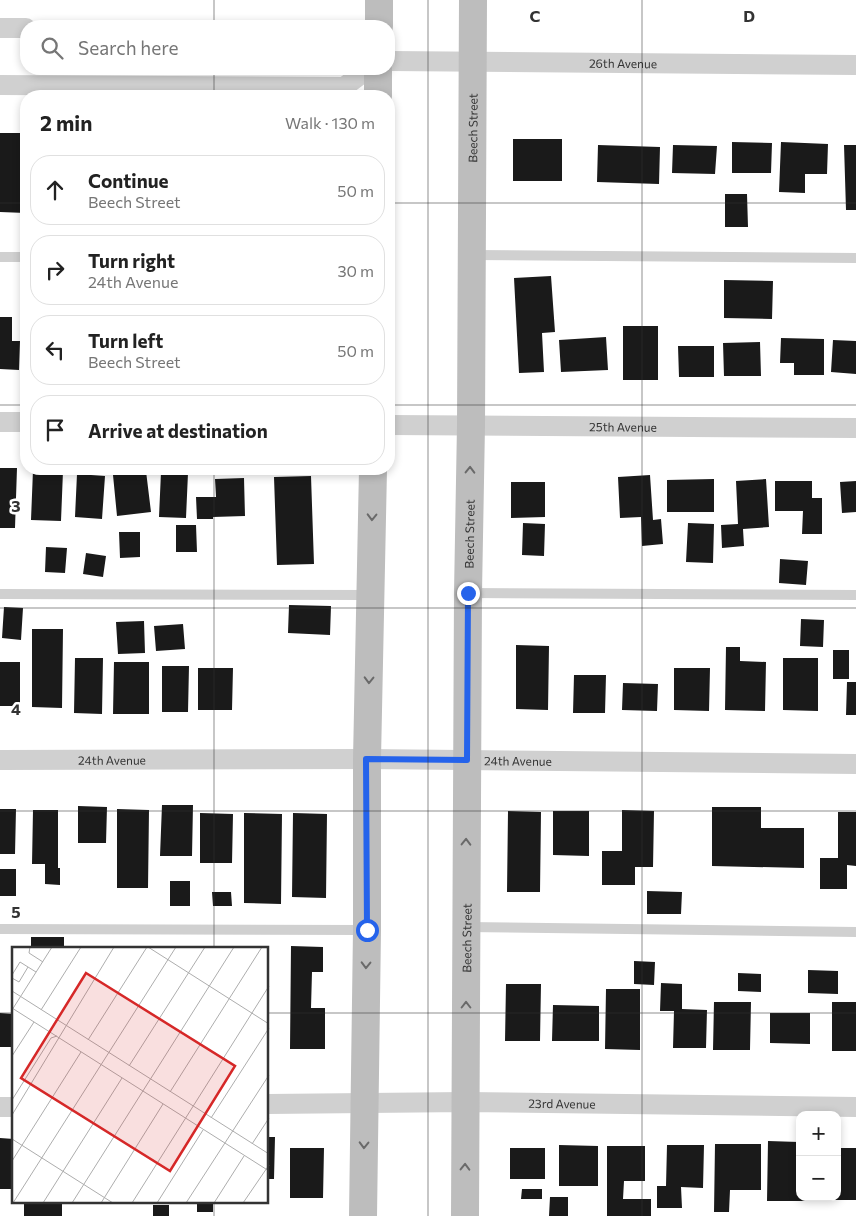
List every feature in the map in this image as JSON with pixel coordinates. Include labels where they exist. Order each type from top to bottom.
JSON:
[{"type":"street","points":[[378,20],[379,0]]},
{"type":"street","name":"Beech Street","points":[[465,1216],[473,0]]},
{"type":"street","points":[[0,28],[20,28]]},
{"type":"street","name":"26th Avenue","points":[[395,61],[856,65]]},
{"type":"street","points":[[0,85],[344,87],[360,75]]},
{"type":"street","points":[[378,75],[378,90]]},
{"type":"street","points":[[0,422],[20,422]]},
{"type":"street","name":"25th Avenue","points":[[395,425],[856,428]]},
{"type":"street","points":[[363,1216],[367,930],[366,759],[373,475]]},
{"type":"street","name":"24th Avenue","points":[[0,760],[366,759],[856,764]]},
{"type":"street","name":"23rd Avenue","points":[[269,1104],[466,1102],[856,1107]]},
{"type":"lane","points":[[471,255],[856,258]]},
{"type":"lane","points":[[0,257],[20,257]]},
{"type":"lane","points":[[468,593],[856,595]]},
{"type":"lane","points":[[0,594],[371,595]]},
{"type":"lane","points":[[466,928],[856,932]]},
{"type":"lane","points":[[0,929],[367,930]]},
{"type":"building","points":[[0,133],[20,133],[20,213],[0,212]]},
{"type":"building","points":[[513,139],[562,139],[562,181],[513,181]]},
{"type":"building","points":[[732,142],[772,143],[771,173],[732,173]]},
{"type":"building","points":[[781,142],[828,144],[827,174],[805,174],[805,193],[779,192]]},
{"type":"building","points":[[598,145],[660,147],[659,184],[597,182]]},
{"type":"building","points":[[673,145],[717,146],[715,174],[672,173]]},
{"type":"building","points":[[844,145],[856,145],[856,210],[846,210]]},
{"type":"building","points":[[725,194],[747,194],[748,227],[725,227]]},
{"type":"building","points":[[551,276],[555,332],[542,333],[544,372],[519,373],[514,278]]},
{"type":"building","points":[[724,280],[773,281],[772,319],[724,318]]},
{"type":"building","points":[[0,317],[12,317],[12,341],[20,341],[19,370],[0,369]]},
{"type":"building","points":[[623,326],[658,326],[658,380],[623,380]]},
{"type":"building","points":[[606,337],[608,370],[561,372],[559,340]]},
{"type":"building","points":[[781,338],[824,339],[824,375],[794,375],[794,363],[780,363]]},
{"type":"building","points":[[833,340],[856,341],[856,374],[831,372]]},
{"type":"building","points":[[760,342],[761,376],[724,376],[723,343]]},
{"type":"building","points":[[678,346],[714,346],[714,377],[679,377]]},
{"type":"building","points":[[0,468],[17,468],[15,528],[0,528]]},
{"type":"building","points":[[33,475],[63,475],[61,521],[31,520]]},
{"type":"building","points":[[77,475],[105,476],[102,519],[75,517]]},
{"type":"building","points":[[113,475],[146,475],[151,512],[117,516]]},
{"type":"building","points":[[161,475],[188,475],[186,518],[159,517]]},
{"type":"building","points":[[650,475],[653,520],[661,519],[663,544],[642,546],[641,517],[620,518],[618,477]]},
{"type":"building","points":[[311,476],[314,564],[277,565],[274,477]]},
{"type":"building","points":[[244,478],[245,516],[197,519],[196,497],[216,497],[215,479]]},
{"type":"building","points":[[714,479],[714,512],[667,512],[667,480]]},
{"type":"building","points":[[766,479],[769,527],[743,529],[744,546],[722,548],[721,525],[738,524],[736,481]]},
{"type":"building","points":[[775,481],[812,481],[812,498],[822,498],[822,534],[802,534],[803,511],[775,511]]},
{"type":"building","points":[[856,481],[856,512],[842,513],[840,482]]},
{"type":"building","points":[[511,482],[545,482],[545,517],[511,518]]},
{"type":"building","points":[[523,523],[545,524],[544,556],[522,555]]},
{"type":"building","points":[[688,523],[714,524],[713,563],[686,562]]},
{"type":"building","points":[[176,525],[196,525],[197,552],[176,552]]},
{"type":"building","points":[[119,532],[140,532],[140,557],[120,558]]},
{"type":"building","points":[[46,547],[67,548],[65,573],[45,572]]},
{"type":"building","points":[[86,553],[106,556],[103,577],[83,574]]},
{"type":"building","points":[[780,559],[808,561],[806,585],[779,583]]},
{"type":"building","points":[[289,605],[331,606],[330,635],[288,633]]},
{"type":"building","points":[[4,607],[23,608],[21,640],[2,638]]},
{"type":"building","points":[[801,619],[824,620],[823,647],[800,646]]},
{"type":"building","points":[[144,621],[145,653],[118,654],[116,622]]},
{"type":"building","points":[[183,624],[185,649],[156,651],[154,626]]},
{"type":"building","points":[[32,629],[63,629],[62,708],[32,707]]},
{"type":"building","points":[[516,645],[549,646],[548,710],[516,709]]},
{"type":"building","points":[[726,647],[740,647],[740,661],[766,662],[765,711],[725,710]]},
{"type":"building","points":[[833,650],[849,650],[849,679],[833,679]]},
{"type":"building","points":[[75,658],[103,658],[102,714],[74,713]]},
{"type":"building","points":[[783,658],[818,658],[818,711],[783,710]]},
{"type":"building","points":[[0,662],[20,662],[20,706],[0,706]]},
{"type":"building","points":[[114,662],[149,662],[149,714],[113,714]]},
{"type":"building","points":[[162,666],[189,666],[188,712],[162,712]]},
{"type":"building","points":[[198,668],[233,668],[232,710],[198,710]]},
{"type":"building","points":[[674,668],[710,668],[709,711],[674,710]]},
{"type":"building","points":[[574,675],[606,675],[605,713],[573,713]]},
{"type":"building","points":[[847,682],[856,682],[856,715],[846,715]]},
{"type":"building","points":[[623,683],[658,684],[657,711],[622,710]]},
{"type":"building","points":[[162,805],[193,805],[192,856],[160,856]]},
{"type":"building","points":[[78,806],[107,807],[106,843],[78,843]]},
{"type":"building","points":[[712,807],[761,807],[761,828],[804,828],[804,868],[712,866]]},
{"type":"building","points":[[0,809],[16,809],[15,854],[0,854]]},
{"type":"building","points":[[117,809],[149,810],[148,888],[117,888]]},
{"type":"building","points":[[33,810],[58,810],[58,868],[60,868],[60,885],[45,884],[45,864],[32,864]]},
{"type":"building","points":[[622,810],[654,811],[653,867],[635,867],[635,885],[602,885],[602,851],[622,851]]},
{"type":"building","points":[[508,811],[541,812],[540,892],[507,892]]},
{"type":"building","points":[[553,811],[589,811],[589,856],[553,855]]},
{"type":"building","points":[[838,812],[856,812],[856,866],[847,865],[847,889],[820,889],[820,858],[838,858]]},
{"type":"building","points":[[200,813],[233,814],[232,863],[200,863]]},
{"type":"building","points":[[244,813],[282,814],[281,904],[244,903]]},
{"type":"building","points":[[293,813],[327,814],[326,898],[292,897]]},
{"type":"building","points":[[0,869],[16,869],[16,896],[0,896]]},
{"type":"building","points":[[170,881],[190,881],[190,906],[170,906]]},
{"type":"building","points":[[647,891],[682,892],[681,914],[647,914]]},
{"type":"building","points":[[212,892],[231,892],[232,906],[213,906]]},
{"type":"building","points":[[31,937],[64,937],[64,947],[31,947]]},
{"type":"building","points":[[291,946],[323,947],[323,972],[312,972],[311,1008],[325,1008],[325,1049],[290,1049]]},
{"type":"building","points":[[634,961],[655,962],[654,985],[634,984]]},
{"type":"building","points":[[808,970],[838,971],[838,994],[808,993]]},
{"type":"building","points":[[738,973],[761,974],[761,992],[738,991]]},
{"type":"building","points":[[661,983],[682,984],[682,1009],[707,1010],[706,1048],[673,1048],[674,1011],[660,1011]]},
{"type":"building","points":[[506,984],[541,984],[540,1041],[505,1041]]},
{"type":"building","points":[[606,989],[640,989],[640,1050],[605,1049]]},
{"type":"building","points":[[714,1002],[751,1002],[750,1050],[713,1050]]},
{"type":"building","points":[[832,1002],[856,1002],[856,1051],[832,1051]]},
{"type":"building","points":[[553,1005],[599,1006],[599,1041],[552,1041]]},
{"type":"building","points":[[0,1013],[12,1014],[12,1047],[0,1047]]},
{"type":"building","points":[[770,1013],[810,1013],[810,1044],[770,1043]]},
{"type":"building","points":[[269,1137],[275,1137],[274,1179],[269,1179]]},
{"type":"building","points":[[0,1138],[12,1139],[12,1189],[0,1189]]},
{"type":"building","points":[[768,1141],[796,1142],[796,1201],[767,1201]]},
{"type":"building","points":[[715,1144],[761,1144],[761,1190],[730,1190],[729,1212],[714,1212]]},
{"type":"building","points":[[559,1145],[598,1146],[598,1186],[559,1186]]},
{"type":"building","points":[[667,1145],[704,1145],[703,1188],[681,1187],[682,1208],[657,1208],[657,1186],[666,1186]]},
{"type":"building","points":[[607,1146],[645,1146],[645,1181],[624,1181],[623,1199],[651,1199],[651,1216],[607,1216]]},
{"type":"building","points":[[290,1148],[324,1148],[323,1198],[290,1198]]},
{"type":"building","points":[[510,1148],[545,1148],[545,1179],[510,1179]]},
{"type":"building","points":[[841,1148],[856,1148],[856,1200],[841,1200]]},
{"type":"building","points":[[522,1189],[542,1189],[542,1199],[521,1199]]},
{"type":"building","points":[[550,1197],[568,1197],[568,1216],[549,1216]]},
{"type":"building","points":[[24,1204],[62,1204],[62,1216],[24,1216]]},
{"type":"building","points":[[197,1204],[213,1204],[213,1212],[197,1212]]},
{"type":"building","points":[[153,1205],[169,1205],[169,1216],[153,1216]]},
{"type":"route","points":[[367,930],[366,759],[467,760],[468,593]]}]
